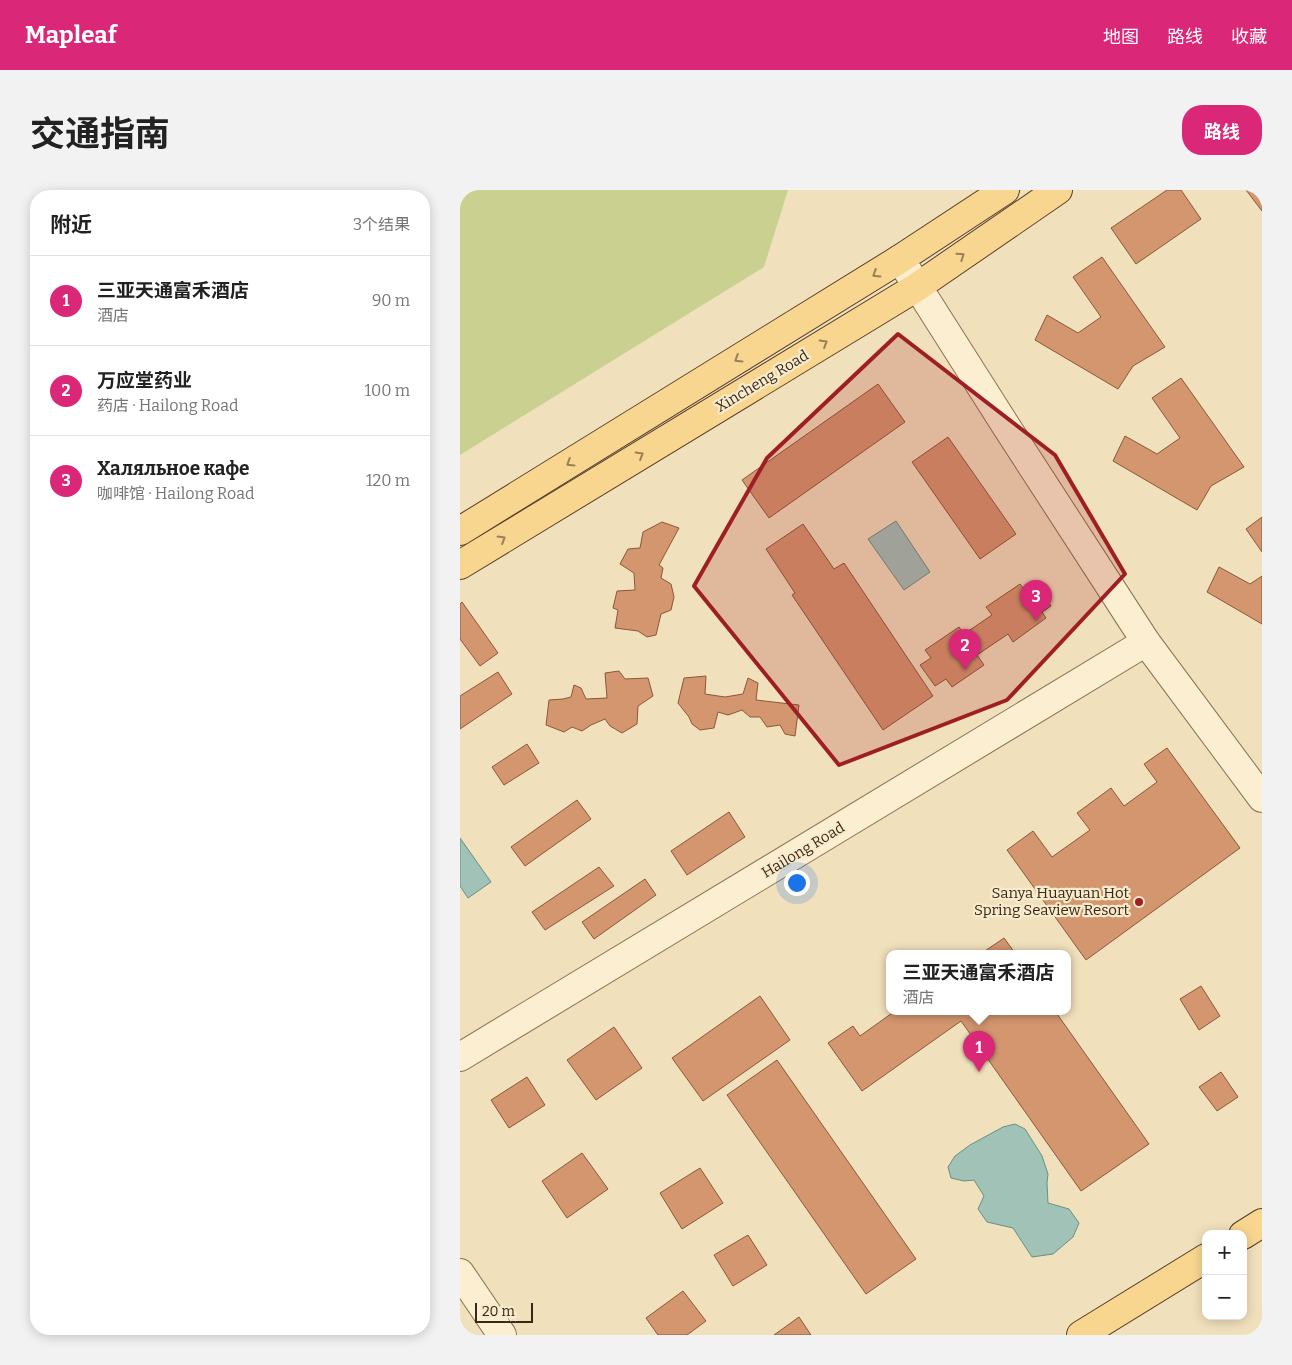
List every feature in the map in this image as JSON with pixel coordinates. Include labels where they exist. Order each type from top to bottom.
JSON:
[{"type":"main road","name":"Xincheng Road","points":[[460,531],[900,259],[1005,190]]},
{"type":"main road","name":"Xincheng Road","points":[[460,565],[917,286],[1058,190]]},
{"type":"main road","points":[[1247,1232],[1262,1223]]},
{"type":"main road","points":[[1081,1335],[1202,1260]]},
{"type":"street","points":[[900,259],[1146,642],[1262,798]]},
{"type":"street","name":"Hailong Road","points":[[460,1058],[1146,642]]},
{"type":"street","points":[[460,1273],[502,1335]]},
{"type":"highlighted area","points":[[898,334],[1055,455],[1125,574],[1007,700],[839,765],[694,586],[767,458]]},
{"type":"green space","points":[[460,190],[788,190],[764,267],[460,455]]},
{"type":"water","points":[[896,521],[930,572],[904,590],[868,539]]},
{"type":"water","points":[[460,838],[491,882],[468,898],[460,886]]},
{"type":"water","points":[[1015,1124],[1025,1129],[1042,1156],[1048,1174],[1048,1203],[1069,1209],[1079,1223],[1073,1237],[1053,1254],[1032,1257],[1013,1228],[987,1222],[978,1209],[984,1196],[974,1180],[964,1181],[951,1178],[948,1167],[955,1156],[970,1145],[1003,1127]]},
{"type":"building","points":[[1167,190],[1181,190],[1201,219],[1136,264],[1111,228]]},
{"type":"building","points":[[1246,190],[1262,190],[1262,211]]},
{"type":"building","points":[[1102,257],[1165,347],[1133,366],[1118,389],[1035,340],[1047,315],[1078,333],[1101,317],[1073,277]]},
{"type":"building","points":[[1181,378],[1244,467],[1211,486],[1197,510],[1113,461],[1125,436],[1157,454],[1180,438],[1152,398]]},
{"type":"building","points":[[878,384],[905,422],[769,518],[742,480]]},
{"type":"building","points":[[948,437],[1016,534],[980,559],[912,462]]},
{"type":"building","points":[[1262,517],[1262,552],[1246,529]]},
{"type":"building","points":[[662,522],[679,528],[659,565],[663,568],[661,578],[671,584],[674,597],[671,610],[661,614],[656,635],[647,637],[638,631],[615,628],[618,610],[613,608],[617,591],[635,590],[634,573],[620,564],[628,549],[640,548],[643,532]]},
{"type":"building","points":[[803,524],[834,569],[844,563],[933,696],[883,730],[792,595],[795,593],[766,549]]},
{"type":"building","points":[[1219,567],[1250,584],[1262,576],[1262,624],[1207,592]]},
{"type":"building","points":[[1020,584],[1025,591],[1036,584],[1051,606],[1042,612],[1046,618],[1013,642],[1008,634],[977,655],[984,665],[952,687],[946,679],[935,686],[920,665],[931,658],[925,650],[959,627],[964,634],[992,615],[986,607]]},
{"type":"building","points":[[462,602],[498,653],[480,666],[460,639],[460,604]]},
{"type":"building","points":[[619,671],[625,679],[648,678],[653,696],[638,706],[637,724],[622,733],[610,726],[605,719],[582,731],[572,727],[564,732],[546,725],[549,700],[571,697],[574,685],[581,688],[586,699],[607,698],[605,673]]},
{"type":"building","points":[[498,672],[512,694],[460,729],[460,696]]},
{"type":"building","points":[[706,676],[705,694],[725,697],[743,694],[748,678],[758,683],[756,700],[799,705],[795,736],[785,734],[780,725],[767,727],[760,717],[750,717],[742,710],[728,715],[718,712],[714,728],[700,730],[692,724],[678,703],[684,678]]},
{"type":"building","points":[[527,744],[539,763],[504,785],[492,767]]},
{"type":"building","points":[[1167,748],[1240,848],[1086,960],[1007,850],[1033,831],[1052,857],[1090,830],[1077,813],[1111,788],[1124,806],[1157,782],[1144,764]]},
{"type":"building","points":[[577,800],[591,819],[525,866],[511,847]]},
{"type":"building","points":[[729,812],[745,837],[687,875],[671,851]]},
{"type":"building","points":[[599,867],[614,886],[545,930],[532,912]]},
{"type":"building","points":[[645,879],[656,895],[594,939],[582,922]]},
{"type":"building","points":[[1004,938],[1013,950],[986,950]]},
{"type":"building","points":[[1201,986],[1220,1016],[1199,1030],[1180,999]]},
{"type":"building","points":[[760,996],[790,1040],[703,1101],[672,1058]]},
{"type":"building","points":[[889,1015],[1058,1015],[1149,1144],[1081,1191],[961,1021],[862,1091],[828,1043],[853,1026],[860,1036]]},
{"type":"building","points":[[614,1027],[642,1068],[596,1100],[567,1060]]},
{"type":"building","points":[[777,1060],[916,1259],[866,1294],[727,1095]]},
{"type":"building","points":[[1221,1072],[1238,1097],[1217,1111],[1199,1087]]},
{"type":"building","points":[[527,1077],[545,1105],[509,1128],[491,1100]]},
{"type":"building","points":[[582,1153],[608,1189],[567,1218],[542,1181]]},
{"type":"building","points":[[700,1168],[723,1203],[682,1229],[660,1193]]},
{"type":"building","points":[[748,1235],[767,1265],[733,1286],[714,1255]]},
{"type":"building","points":[[683,1291],[706,1321],[687,1335],[658,1335],[646,1318]]},
{"type":"building","points":[[799,1317],[811,1335],[774,1335]]},
{"type":"place","name":"Халяльное кафе","points":[[1036,621]]},
{"type":"place","name":"万应堂药业","points":[[965,670]]},
{"type":"place","name":"Sanya Huayuan Hot Spring Seaview Resort","points":[[1139,902]]},
{"type":"place","name":"三亚天通富禾酒店","points":[[979,1072]]}]
